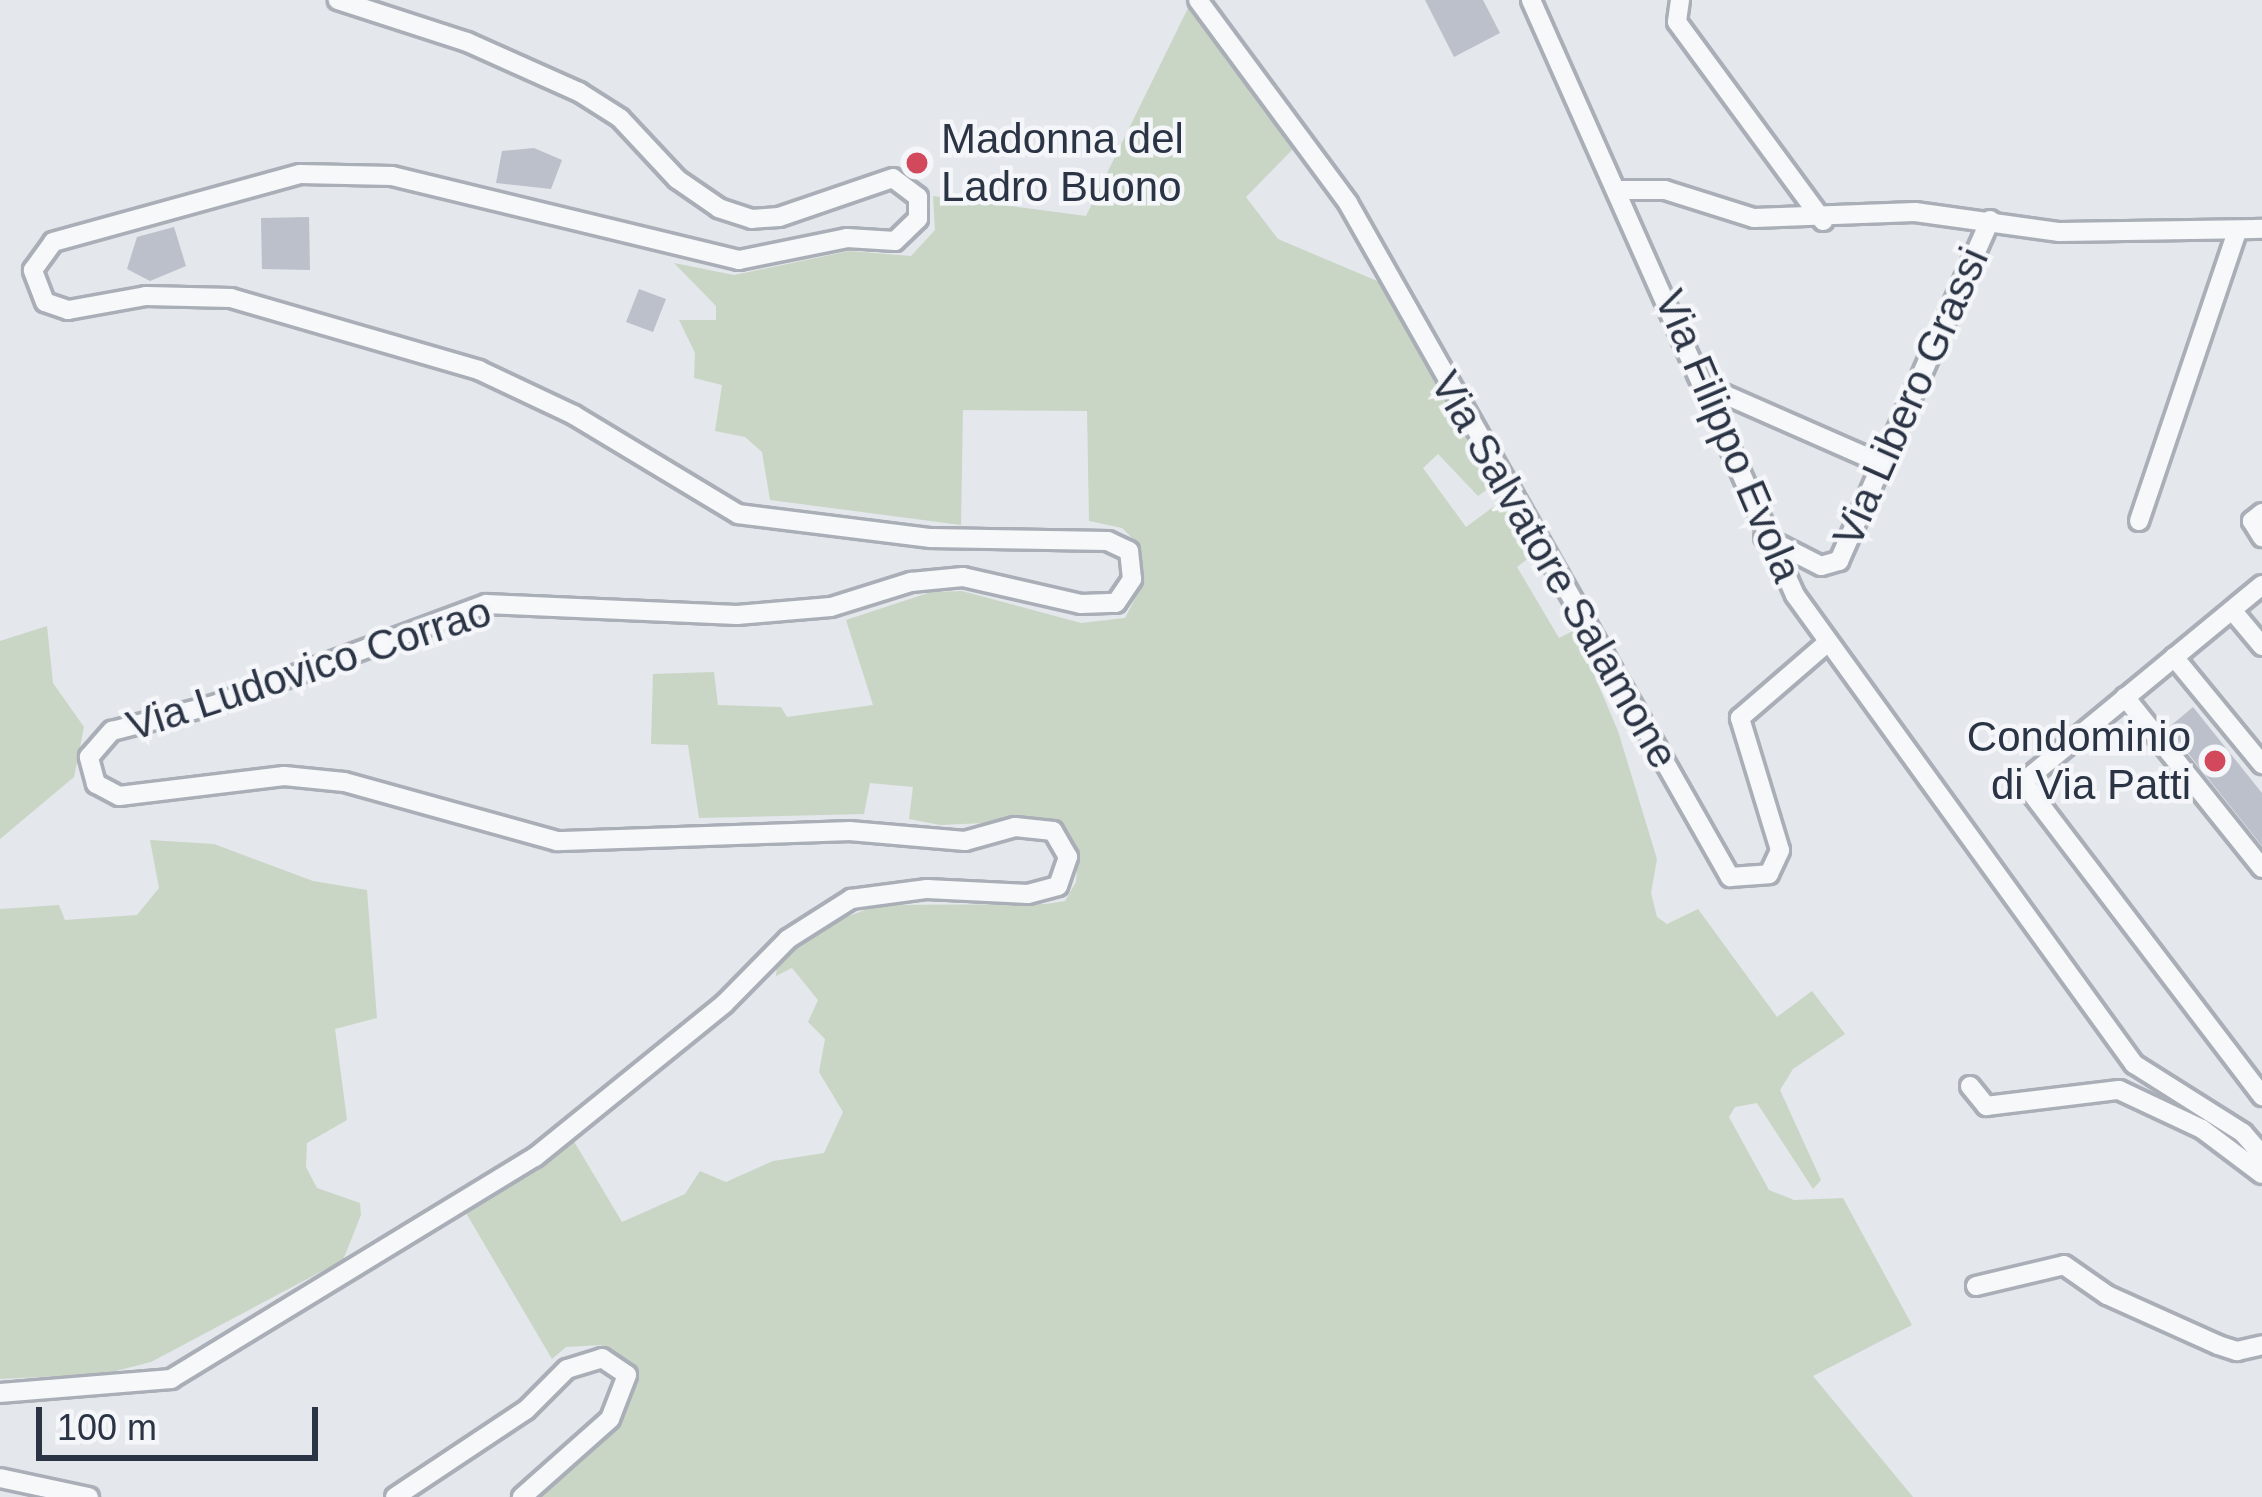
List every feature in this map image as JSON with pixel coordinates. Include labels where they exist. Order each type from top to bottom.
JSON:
[{"type":"street","name":"Via Ludovico Corrao","points":[[0,1393],[171,1379],[535,1157],[724,1004],[788,939],[850,899],[928,889],[1028,894],[1058,886],[1068,856],[1053,831],[1015,827],[965,841],[849,831],[557,841],[344,782],[284,776],[118,796],[96,784],[89,757],[112,731],[217,704],[486,604],[737,616],[831,607],[911,582],[963,578],[1081,604],[1116,603],[1132,579],[1129,550],[1108,542],[930,538],[738,514],[574,415],[479,370],[231,298],[146,296],[68,310],[45,302],[33,270],[53,242],[300,174],[392,176],[739,260],[847,238],[895,241],[918,219],[918,197],[892,178],[779,217],[719,208],[677,179],[620,118],[579,92],[467,42],[338,0]]},
{"type":"street","name":"Via Salvatore Salamone","points":[[1198,0],[1348,203],[1730,877],[1769,874],[1780,850],[1740,718],[1828,642]]},
{"type":"street","name":"Via Filippo Evola","points":[[1532,0],[1620,190],[1763,536],[1828,642],[2134,1064],[2243,1133],[2262,1155]]},
{"type":"street","points":[[1680,0],[1678,22],[1823,221]]},
{"type":"street","points":[[1620,190],[1665,190],[1754,218],[1823,221],[1915,212],[2060,232],[2262,229]]},
{"type":"street","name":"Via Libero Grassi","points":[[1763,536],[1832,568],[1990,220]]},
{"type":"street","points":[[2139,521],[2237,232]]},
{"type":"street","points":[[1703,385],[1878,462]]},
{"type":"street","points":[[2262,513],[2252,521],[2262,538]]},
{"type":"street","points":[[2262,585],[2023,782],[2262,1096]]},
{"type":"street","points":[[2232,610],[2262,646]]},
{"type":"street","points":[[2174,657],[2262,764]]},
{"type":"street","points":[[2125,697],[2262,868]]},
{"type":"street","points":[[1970,1086],[1986,1106],[2119,1090],[2202,1129],[2262,1174]]},
{"type":"street","points":[[1976,1286],[2064,1265],[2107,1295],[2218,1345],[2237,1351],[2262,1345]]},
{"type":"street","points":[[395,1497],[526,1410],[567,1369],[602,1358],[627,1375],[610,1419],[522,1497]]},
{"type":"street","points":[[0,1478],[89,1497]]},
{"type":"green space","points":[[1188,8],[1294,148],[1246,197],[1278,239],[1389,286],[1496,483],[1478,496],[1438,454],[1423,468],[1466,527],[1504,499],[1534,554],[1517,567],[1559,638],[1575,630],[1618,731],[1657,859],[1651,893],[1657,917],[1667,924],[1698,909],[1777,1017],[1812,991],[1845,1034],[1793,1069],[1780,1090],[1821,1180],[1813,1189],[1757,1103],[1735,1107],[1729,1117],[1769,1190],[1794,1200],[1843,1198],[1912,1325],[1813,1376],[1913,1497],[533,1497],[622,1419],[633,1378],[601,1345],[566,1347],[552,1359],[466,1213],[572,1138],[622,1222],[685,1194],[700,1171],[726,1182],[773,1161],[824,1153],[843,1112],[819,1072],[825,1039],[808,1022],[818,1000],[792,968],[776,976],[778,955],[815,929],[878,905],[1046,904],[1065,901],[1076,882],[1078,857],[1053,820],[940,825],[909,819],[913,787],[870,783],[864,814],[699,818],[688,745],[651,744],[653,674],[714,672],[718,705],[781,707],[787,717],[873,705],[846,620],[931,592],[962,591],[1081,623],[1125,618],[1140,589],[1138,544],[1122,528],[1089,521],[1087,411],[963,410],[961,525],[770,500],[762,452],[745,437],[715,431],[722,385],[694,378],[695,353],[679,320],[716,320],[716,306],[674,263],[734,275],[849,251],[911,256],[935,230],[933,196],[1086,216]]},
{"type":"green space","points":[[47,626],[53,683],[84,727],[74,777],[0,839],[0,641]]},
{"type":"green space","points":[[150,840],[214,844],[313,881],[367,890],[377,1018],[335,1029],[347,1120],[307,1143],[306,1167],[317,1188],[360,1203],[361,1215],[343,1260],[151,1362],[104,1374],[0,1379],[0,909],[59,905],[65,920],[137,915],[159,888]]},
{"type":"building","points":[[1425,0],[1483,0],[1500,33],[1454,57]]},
{"type":"building","points":[[534,148],[562,160],[551,189],[496,183],[502,151]]},
{"type":"building","points":[[309,217],[310,270],[262,269],[261,218]]},
{"type":"building","points":[[174,227],[186,266],[150,281],[127,269],[137,237]]},
{"type":"building","points":[[639,289],[666,299],[653,332],[626,322]]},
{"type":"building","name":"Condominio di Via Patti","points":[[2193,707],[2262,793],[2262,846],[2168,728]]},
{"type":"place","name":"Madonna del Ladro Buono","points":[[917,163]]},
{"type":"place","name":"Condominio di Via Patti","points":[[2215,761]]}]
